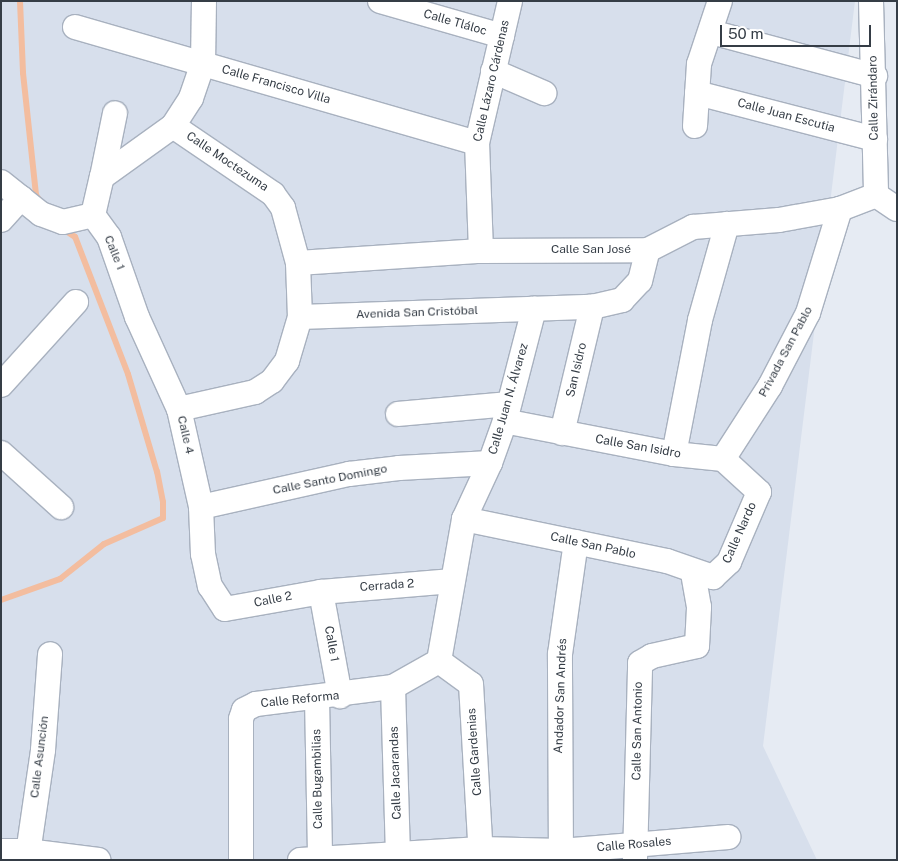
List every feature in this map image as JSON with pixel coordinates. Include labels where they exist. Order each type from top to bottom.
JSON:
[{"type":"street","points":[[102,177],[173,126],[191,98],[203,64],[204,1]]},
{"type":"street","name":"Calle Tláloc","points":[[380,1],[502,36]]},
{"type":"street","name":"Calle Lázaro Cárdenas","points":[[481,251],[477,143],[510,1]]},
{"type":"street","points":[[694,126],[699,64],[720,1]]},
{"type":"street","name":"Calle Zirándaro","points":[[871,1],[875,76],[876,195]]},
{"type":"street","name":"Calle Francisco Villa","points":[[75,27],[477,143]]},
{"type":"street","points":[[711,32],[875,76]]},
{"type":"street","points":[[493,71],[544,92]]},
{"type":"street","name":"Calle Juan Escutia","points":[[697,93],[875,139]]},
{"type":"street","points":[[1,182],[21,198],[52,218],[93,215],[115,113]]},
{"type":"street","name":"Calle Moctezuma","points":[[173,126],[273,194],[283,208],[298,263],[300,317],[287,361],[272,381],[255,392]]},
{"type":"street","points":[[876,195],[897,209]]},
{"type":"street","name":"Calle San José","points":[[298,263],[481,251],[648,250],[680,231],[727,224],[779,220],[840,209],[876,195]]},
{"type":"street","points":[[1,220],[21,198]]},
{"type":"street","name":"Privada San Pablo","points":[[723,459],[770,386],[808,313],[840,209]]},
{"type":"street","name":"Calle 1","points":[[93,215],[110,237],[138,317],[179,410]]},
{"type":"street","points":[[674,454],[700,320],[727,224]]},
{"type":"street","name":"Avenida San Cristóbal","points":[[300,317],[592,307],[622,300],[640,281],[648,250]]},
{"type":"street","points":[[1,386],[76,302]]},
{"type":"street","name":"San Isidro","points":[[562,433],[592,307]]},
{"type":"street","name":"Calle Juan N. Álvarez","points":[[439,661],[464,519],[490,463],[507,412],[534,310]]},
{"type":"street","name":"Calle 4","points":[[201,507],[179,410],[255,392]]},
{"type":"street","name":"Calle San Isidro","points":[[398,414],[507,412],[562,433],[674,454],[723,459]]},
{"type":"street","points":[[1,453],[60,507]]},
{"type":"street","name":"Calle Nardo","points":[[720,573],[729,562],[759,492],[723,459]]},
{"type":"street","name":"Calle Santo Domingo","points":[[201,507],[349,474],[399,468],[490,463]]},
{"type":"street","name":"Calle 2","points":[[201,507],[203,554],[210,586],[225,608],[321,592]]},
{"type":"street","name":"Calle San Pablo","points":[[464,519],[667,561],[713,578],[720,573]]},
{"type":"street","name":"Andador San Andrés","points":[[562,855],[560,654],[576,542]]},
{"type":"street","name":"Calle San Antonio","points":[[635,852],[640,663],[652,656],[697,646],[699,607],[693,572]]},
{"type":"street","name":"Cerrada 2","points":[[321,592],[453,581]]},
{"type":"street","name":"Calle 1","points":[[321,592],[340,696]]},
{"type":"street","name":"Calle Asunción","points":[[27,855],[43,750],[50,654]]},
{"type":"street","name":"Calle Reforma","points":[[241,860],[241,719],[244,710],[256,704],[340,696],[393,687],[439,661]]},
{"type":"street","name":"Calle Gardenias","points":[[439,661],[471,684],[481,854]]},
{"type":"street","name":"Calle Jacarandas","points":[[393,687],[398,857]]},
{"type":"street","name":"Calle Bugambilias","points":[[313,859],[316,698]]},
{"type":"street","name":"Calle Rosales","points":[[313,859],[635,852],[728,837]]},
{"type":"street","points":[[1,851],[27,855],[98,860]]},
{"type":"shaded area","points":[[1,1],[855,1],[763,746],[817,860],[1,860]]},
{"type":"waterway","points":[[20,1],[23,73],[36,195],[40,201]]},
{"type":"waterway","points":[[1,600],[60,579],[104,544],[163,518],[163,502],[157,472],[128,374],[75,237],[63,229]]}]
